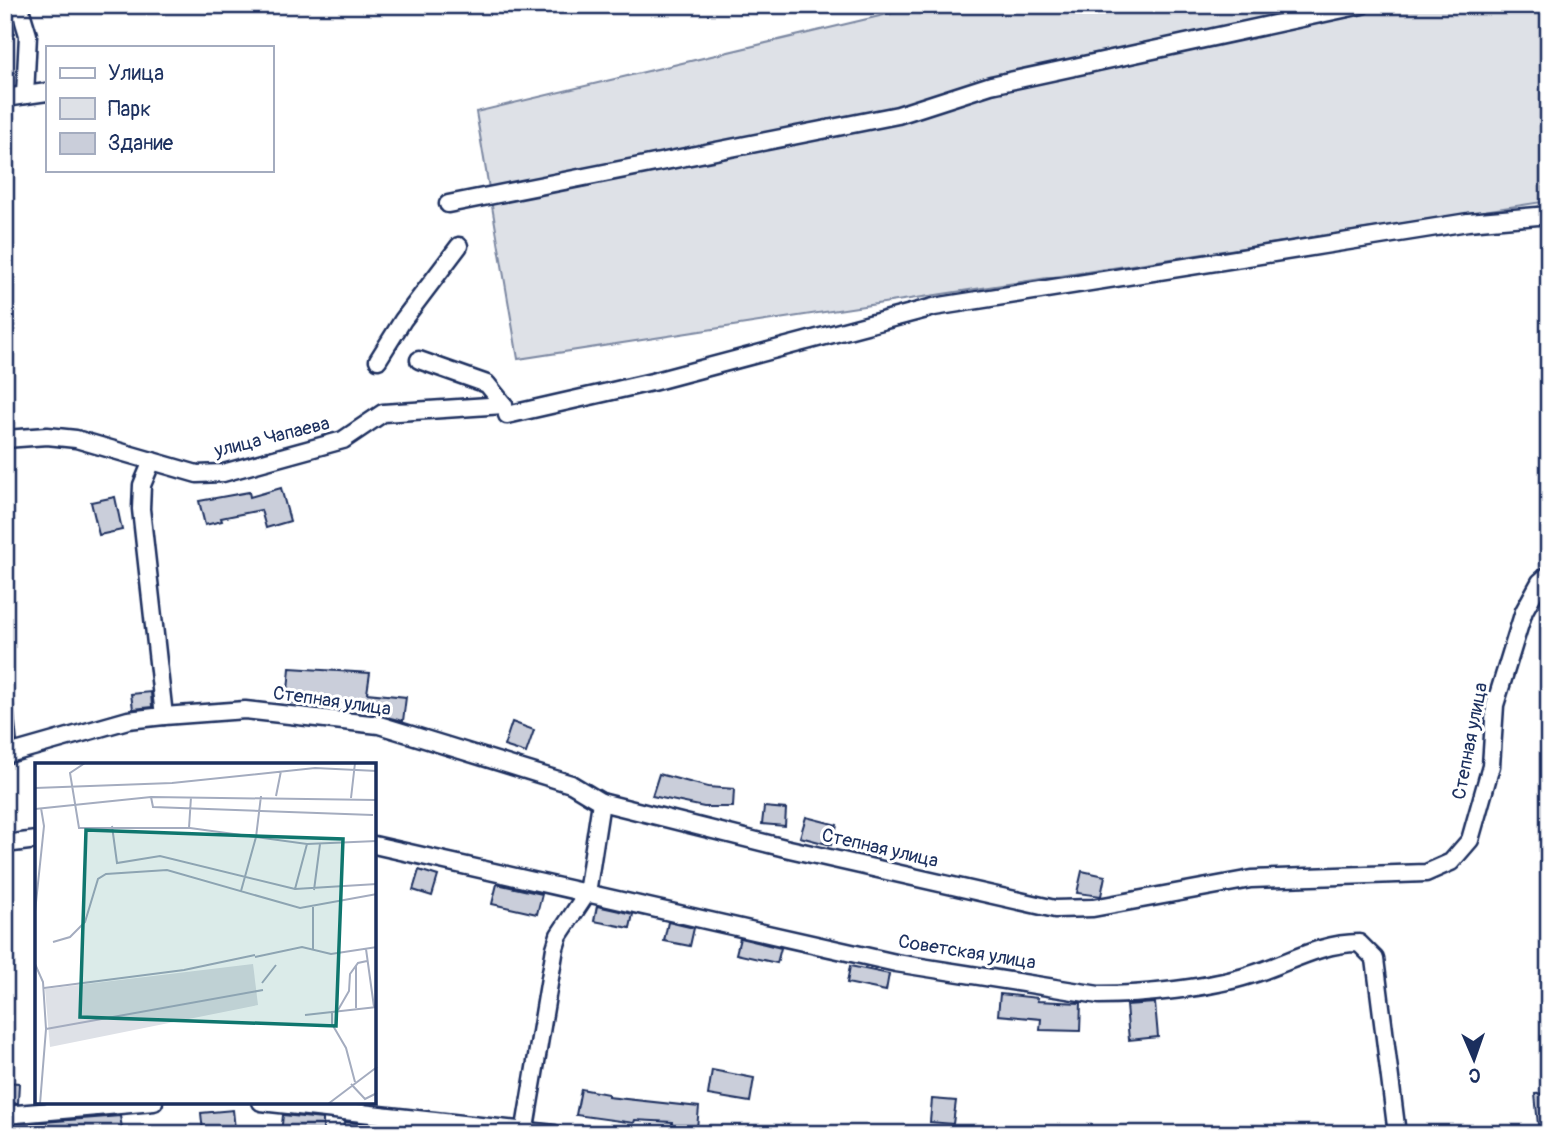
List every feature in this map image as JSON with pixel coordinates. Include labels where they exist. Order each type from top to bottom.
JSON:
[{"type":"street","points":[[19,5],[28,35],[25,95]]},
{"type":"street","points":[[448,204],[898,115],[991,85],[1362,5]]},
{"type":"street","points":[[5,98],[46,92]]},
{"type":"street","name":"улица Чапаева","points":[[5,439],[47,436],[76,439],[197,474],[223,473],[343,440],[383,413],[505,410],[652,383],[934,307],[1468,222],[1549,215]]},
{"type":"street","points":[[378,360],[403,320],[459,246]]},
{"type":"street","points":[[419,360],[487,384],[505,410]]},
{"type":"street","points":[[152,461],[142,485],[141,509],[164,716]]},
{"type":"street","name":"Степная улица","points":[[5,755],[128,720],[164,716],[245,710],[379,725],[571,784],[601,802],[785,849],[1055,909],[1093,908],[1251,879],[1426,873],[1451,862],[1471,840],[1491,766],[1495,705],[1524,611],[1540,582],[1549,574]]},
{"type":"street","points":[[524,1132],[555,948],[559,935],[587,893],[601,802]]},
{"type":"street","points":[[5,844],[35,840]]},
{"type":"street","name":"Советская улица","points":[[376,845],[896,963],[1099,995],[1121,995],[1233,980],[1325,946],[1359,943],[1375,960],[1397,1134]]},
{"type":"street","points":[[5,1115],[123,1104]]},
{"type":"street","points":[[279,1104],[555,1134]]},
{"type":"green space","points":[[926,5],[1549,5],[1549,201],[518,359],[476,112]]},
{"type":"building","points":[[281,488],[290,521],[266,528],[261,510],[221,518],[222,521],[205,525],[199,501],[249,492],[250,497]]},
{"type":"building","points":[[115,497],[122,530],[99,535],[91,502]]},
{"type":"building","points":[[290,668],[370,673],[367,693],[406,697],[403,721],[373,714],[374,706],[324,700],[323,705],[287,702]]},
{"type":"building","points":[[151,692],[152,707],[133,709],[131,694]]},
{"type":"building","points":[[13,703],[17,741],[5,744],[5,704]]},
{"type":"building","points":[[512,722],[534,730],[526,753],[504,746]]},
{"type":"building","points":[[659,774],[708,787],[734,789],[733,807],[704,807],[652,796]]},
{"type":"building","points":[[764,807],[786,809],[785,826],[762,824]]},
{"type":"building","points":[[806,817],[837,825],[831,845],[800,837]]},
{"type":"building","points":[[419,870],[438,876],[432,896],[413,890]]},
{"type":"building","points":[[1082,871],[1105,876],[1101,896],[1077,893]]},
{"type":"building","points":[[497,884],[542,894],[537,914],[492,904]]},
{"type":"building","points":[[597,906],[633,914],[630,928],[594,921]]},
{"type":"building","points":[[668,922],[694,928],[690,946],[664,941]]},
{"type":"building","points":[[740,938],[781,948],[777,963],[736,954]]},
{"type":"building","points":[[850,966],[889,974],[886,991],[847,983]]},
{"type":"building","points":[[1000,994],[1038,998],[1037,1001],[1081,1003],[1080,1031],[1040,1030],[1041,1019],[998,1015]]},
{"type":"building","points":[[1155,1003],[1158,1037],[1129,1040],[1126,1005]]},
{"type":"building","points":[[712,1070],[754,1078],[750,1102],[708,1095]]},
{"type":"building","points":[[5,1082],[19,1083],[18,1103],[5,1104]]},
{"type":"building","points":[[581,1089],[608,1094],[608,1097],[699,1107],[697,1128],[672,1126],[672,1122],[635,1120],[634,1123],[576,1115]]},
{"type":"building","points":[[1549,1093],[1549,1124],[1538,1125],[1535,1094]]},
{"type":"building","points":[[932,1099],[956,1101],[953,1124],[930,1122]]},
{"type":"building","points":[[233,1110],[235,1129],[203,1132],[201,1113]]},
{"type":"building","points":[[283,1115],[323,1119],[323,1134],[281,1134]]},
{"type":"building","points":[[120,1116],[123,1134],[5,1134],[5,1125]]},
{"type":"building","points":[[344,1122],[367,1124],[366,1134],[343,1134]]}]
